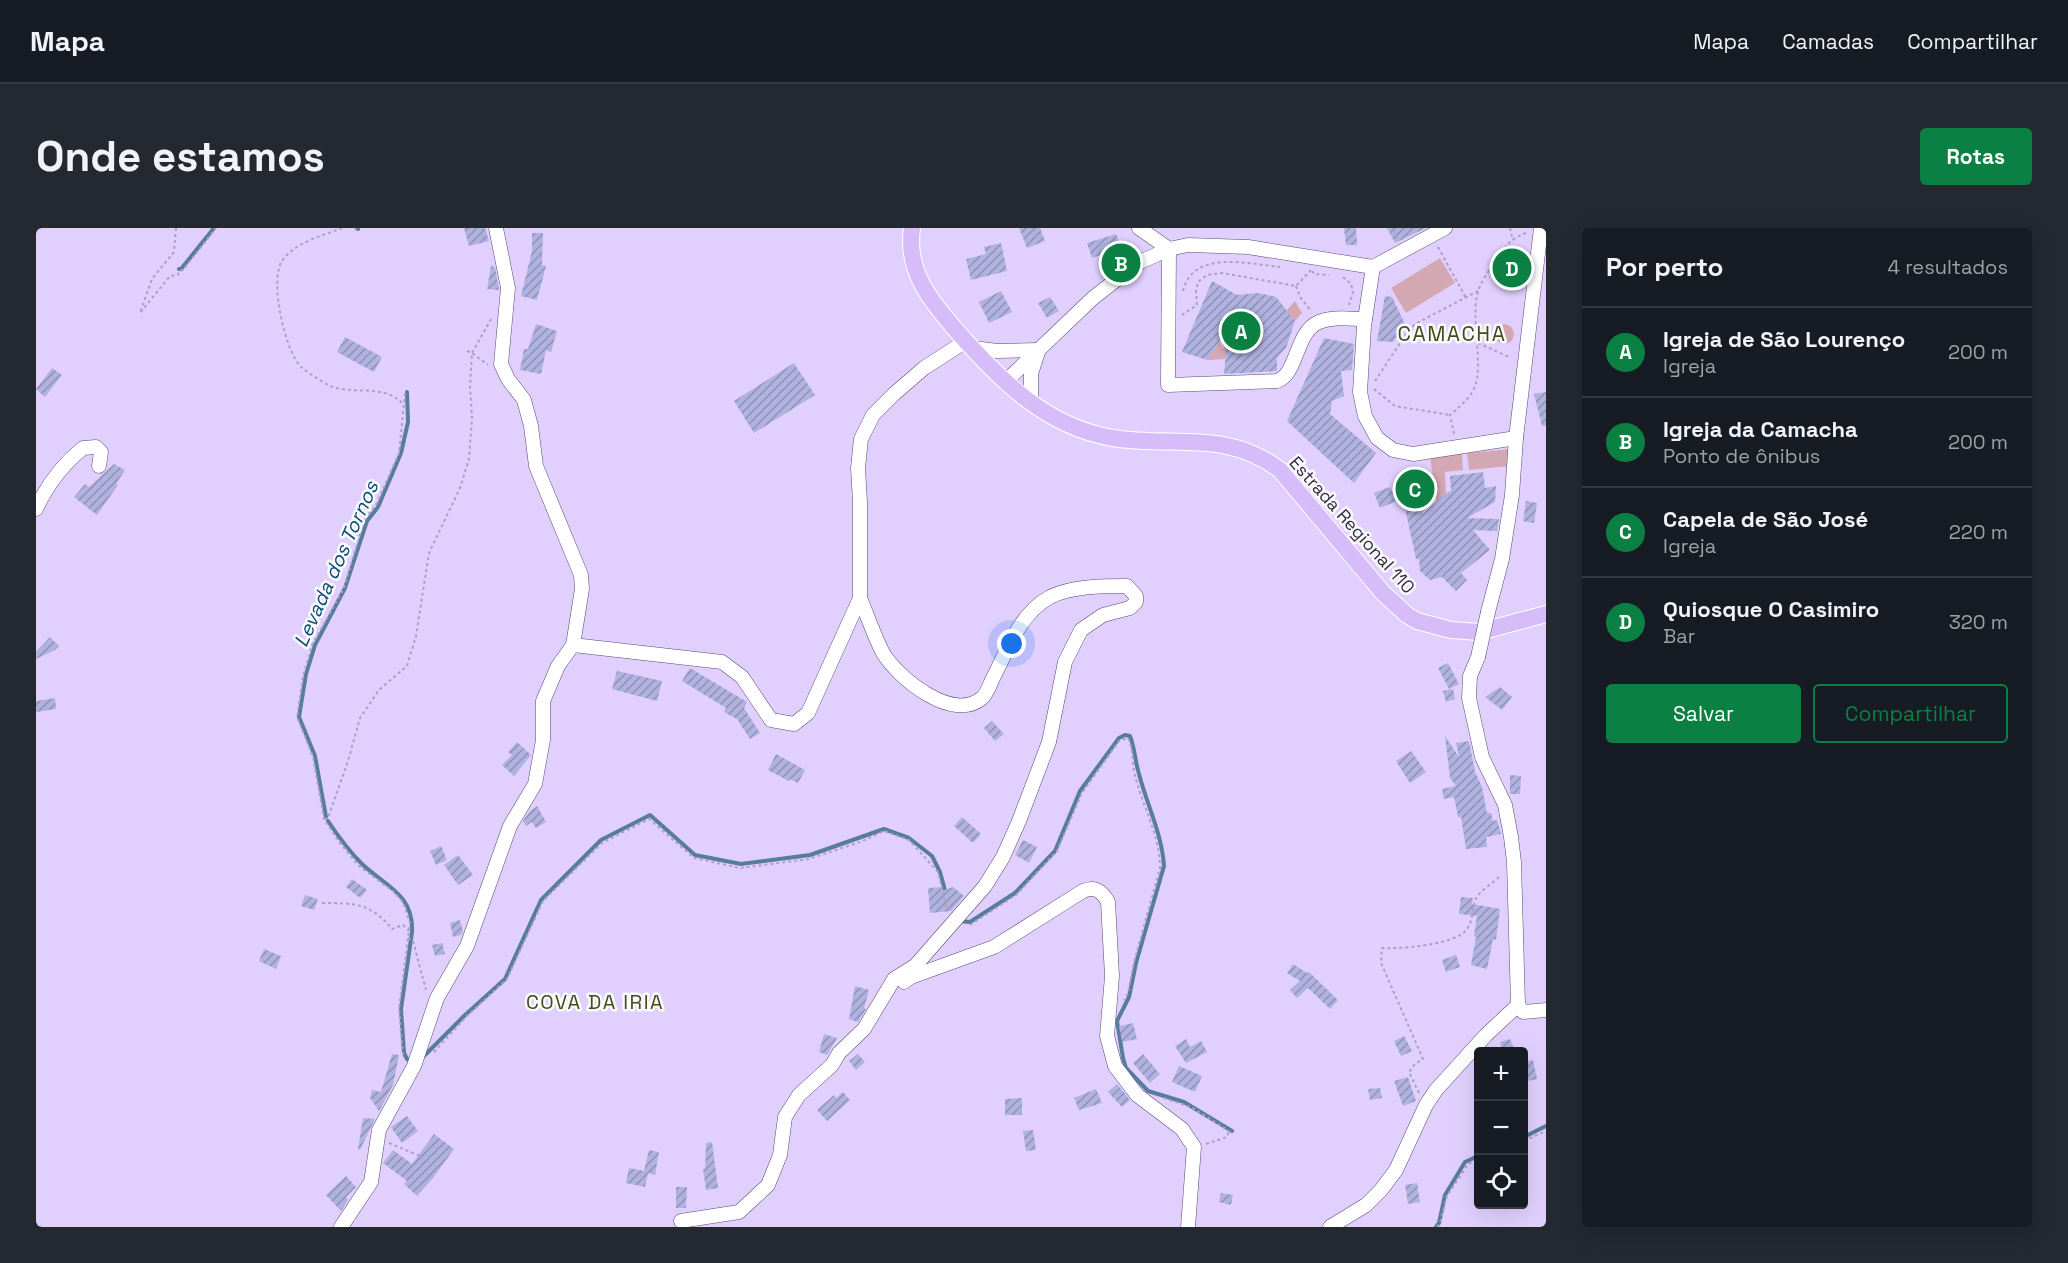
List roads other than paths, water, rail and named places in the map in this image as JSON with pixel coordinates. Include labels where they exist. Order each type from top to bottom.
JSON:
[{"type":"main road","name":"Estrada Regional 110","points":[[912,228],[912,258],[922,286],[933,303],[1006,381],[1031,403],[1053,418],[1084,431],[1110,438],[1220,444],[1249,451],[1260,457],[1280,470],[1383,593],[1417,621],[1451,630],[1479,632],[1546,614]]},
{"type":"street","points":[[341,1227],[371,1182],[381,1125],[396,1102],[414,1065],[436,998],[468,946],[510,826],[536,784],[543,740],[543,701],[558,666],[573,645],[582,589],[581,575],[536,466],[531,426],[524,400],[508,379],[501,364],[508,288],[496,228]]},
{"type":"street","points":[[1139,228],[1169,249]]},
{"type":"street","points":[[1006,381],[1116,280],[1140,262],[1169,249],[1188,245],[1235,246],[1373,267],[1445,228]]},
{"type":"street","points":[[1541,231],[1516,438],[1512,495],[1494,593],[1478,657],[1470,676],[1469,698],[1482,757],[1504,805],[1514,862],[1518,1005],[1522,1012],[1546,1010]]},
{"type":"street","points":[[1169,249],[1168,385],[1282,380],[1304,336],[1318,322],[1330,319],[1365,319]]},
{"type":"street","points":[[1373,267],[1365,319],[1360,392],[1365,416],[1377,438],[1393,450],[1413,454],[1516,438]]},
{"type":"street","points":[[681,1221],[739,1212],[768,1185],[780,1155],[785,1117],[799,1095],[832,1065],[839,1053],[864,1029],[898,975],[915,966],[985,886],[1003,857],[1049,742],[1065,662],[1081,630],[1103,615],[1130,608],[1136,602],[1136,596],[1127,586],[1071,590],[1050,597],[1023,620],[983,697],[968,705],[949,705],[923,692],[898,673],[883,653],[860,598],[858,468],[861,439],[873,415],[924,368],[970,345],[997,351],[1038,350]]},
{"type":"street","points":[[1031,403],[1031,374],[1038,350]]},
{"type":"street","points":[[36,509],[44,490],[60,470],[83,448],[96,447],[101,452],[99,466]]},
{"type":"street","points":[[573,645],[722,662],[742,677],[771,720],[794,724],[808,713],[860,598]]},
{"type":"street","points":[[893,984],[900,985],[911,977],[994,947],[1083,891],[1090,888],[1103,894],[1108,902],[1112,976],[1107,1036],[1115,1066],[1137,1095],[1182,1129],[1194,1147],[1188,1227]]},
{"type":"street","points":[[1330,1227],[1366,1205],[1381,1190],[1396,1170],[1426,1105],[1436,1090],[1486,1035],[1518,1005]]},
{"type":"waterway","name":"Levada dos Tornos","points":[[179,269],[214,228]]},
{"type":"waterway","name":"Levada dos Tornos","points":[[326,817],[315,756],[299,717],[306,674],[315,645],[345,588],[367,521],[378,507],[401,453],[408,422],[407,392]]},
{"type":"waterway","name":"Levada dos Tornos","points":[[959,921],[970,922],[1015,893],[1055,851],[1080,791],[1119,738],[1125,735],[1130,736],[1142,786],[1160,842],[1164,866],[1136,963],[1129,997],[1117,1021],[1123,1058],[1126,1068],[1148,1091],[1184,1102],[1232,1131]]},
{"type":"waterway","name":"Levada dos Tornos","points":[[421,1059],[505,979],[541,900],[601,840],[650,815],[695,855],[741,864],[810,855],[884,829],[909,838],[932,856],[940,872],[946,894]]},
{"type":"waterway","name":"Levada dos Tornos","points":[[328,821],[357,859],[396,892],[408,908],[412,932],[401,1009],[404,1053],[411,1061]]},
{"type":"waterway","name":"Levada dos Tornos","points":[[1528,1135],[1546,1126]]},
{"type":"waterway","name":"Levada dos Tornos","points":[[1436,1227],[1439,1223],[1445,1195],[1465,1162],[1474,1158]]},
{"type":"place","name":"Igreja da Camacha","points":[[1121,263]]},
{"type":"place","name":"Quiosque O Casimiro","points":[[1512,268]]},
{"type":"place","name":"Igreja de São Lourenço","points":[[1241,331]]},
{"type":"place","name":"Capela de São José","points":[[1415,489]]},
{"type":"district","name":"CAMACHA","points":[[1452,334]]},
{"type":"district","name":"COVA DA IRIA","points":[[595,1002]]}]
